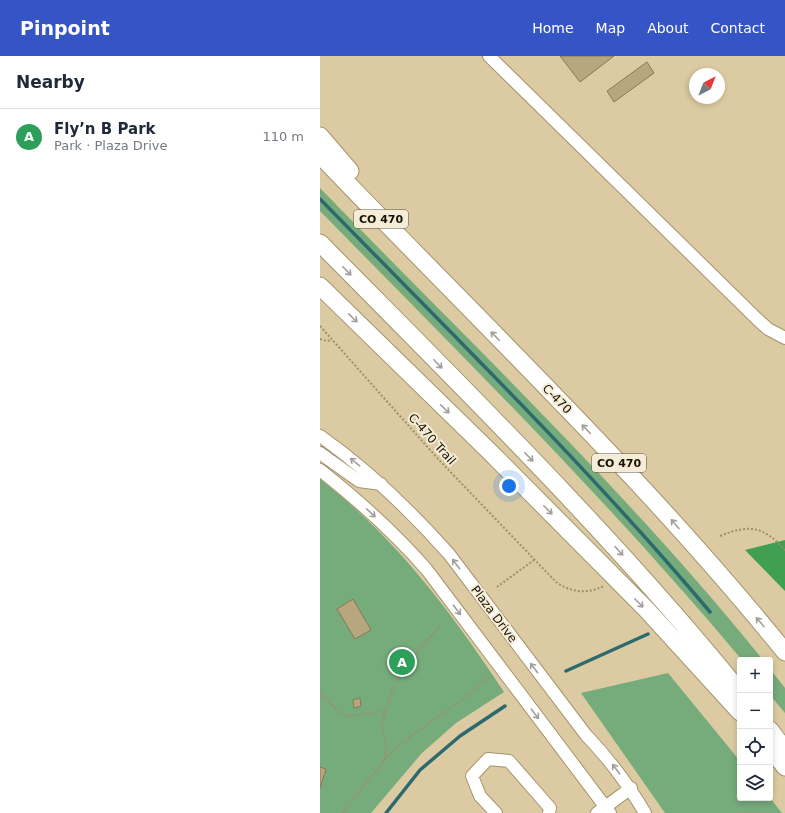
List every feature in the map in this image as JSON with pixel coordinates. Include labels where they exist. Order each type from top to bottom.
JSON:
[{"type":"highway","points":[[320,136],[439,269],[443,282]]},
{"type":"highway","name":"C-470","points":[[320,155],[658,505],[785,652]]},
{"type":"highway","points":[[320,243],[605,536],[676,616],[737,688]]},
{"type":"highway","points":[[320,286],[488,450],[650,614],[737,709]]},
{"type":"highway","points":[[773,734],[785,750]]},
{"type":"highway","points":[[773,751],[785,767]]},
{"type":"street","points":[[489,56],[757,319],[768,329],[785,338]]},
{"type":"street","name":"Plaza Drive","points":[[320,436],[381,484],[426,528],[449,554],[586,735],[610,760],[631,788],[645,813]]},
{"type":"street","points":[[320,453],[360,481],[381,484]]},
{"type":"street","points":[[320,470],[357,500],[405,544],[427,570],[604,811],[631,788]]},
{"type":"street","points":[[496,813],[480,796],[472,776],[488,760],[509,761],[550,808],[549,813]]},
{"type":"path","name":"C-470 Trail","points":[[320,326],[439,460],[556,582],[568,590],[587,592],[606,586]]},
{"type":"path","points":[[320,339],[327,341],[332,340]]},
{"type":"path","points":[[720,536],[739,529],[751,528],[768,535],[785,550]]},
{"type":"path","points":[[497,587],[534,560]]},
{"type":"path","points":[[383,762],[386,749],[382,722],[394,686],[408,662],[440,626]]},
{"type":"path","points":[[342,813],[383,762],[403,742],[470,694],[491,675]]},
{"type":"path","points":[[320,693],[340,713],[349,716],[385,711]]},
{"type":"green space","points":[[320,188],[603,477],[658,537],[760,657],[739,657],[692,601],[588,487],[482,376],[320,211]]},
{"type":"green space","points":[[320,479],[374,526],[398,551],[443,605],[504,692],[456,723],[422,753],[371,813],[320,813]]},
{"type":"green space","points":[[785,540],[785,591],[745,550]]},
{"type":"green space","points":[[668,673],[737,757],[737,801],[772,801],[782,813],[665,813],[581,693]]},
{"type":"green space","points":[[773,673],[785,688],[785,713],[773,699]]},
{"type":"building","points":[[560,56],[614,56],[580,82]]},
{"type":"building","points":[[647,62],[654,73],[614,102],[607,91]]},
{"type":"building","points":[[353,599],[371,630],[355,639],[337,609]]},
{"type":"building","points":[[360,698],[361,706],[354,708],[353,700]]},
{"type":"building","points":[[320,767],[326,769],[320,788]]},
{"type":"waterway","points":[[320,199],[568,453],[664,558],[710,612]]},
{"type":"waterway","points":[[566,671],[648,634]]},
{"type":"waterway","points":[[386,813],[420,770],[460,736],[505,706]]},
{"type":"place","name":"Fly’n B Park","points":[[402,662]]}]
